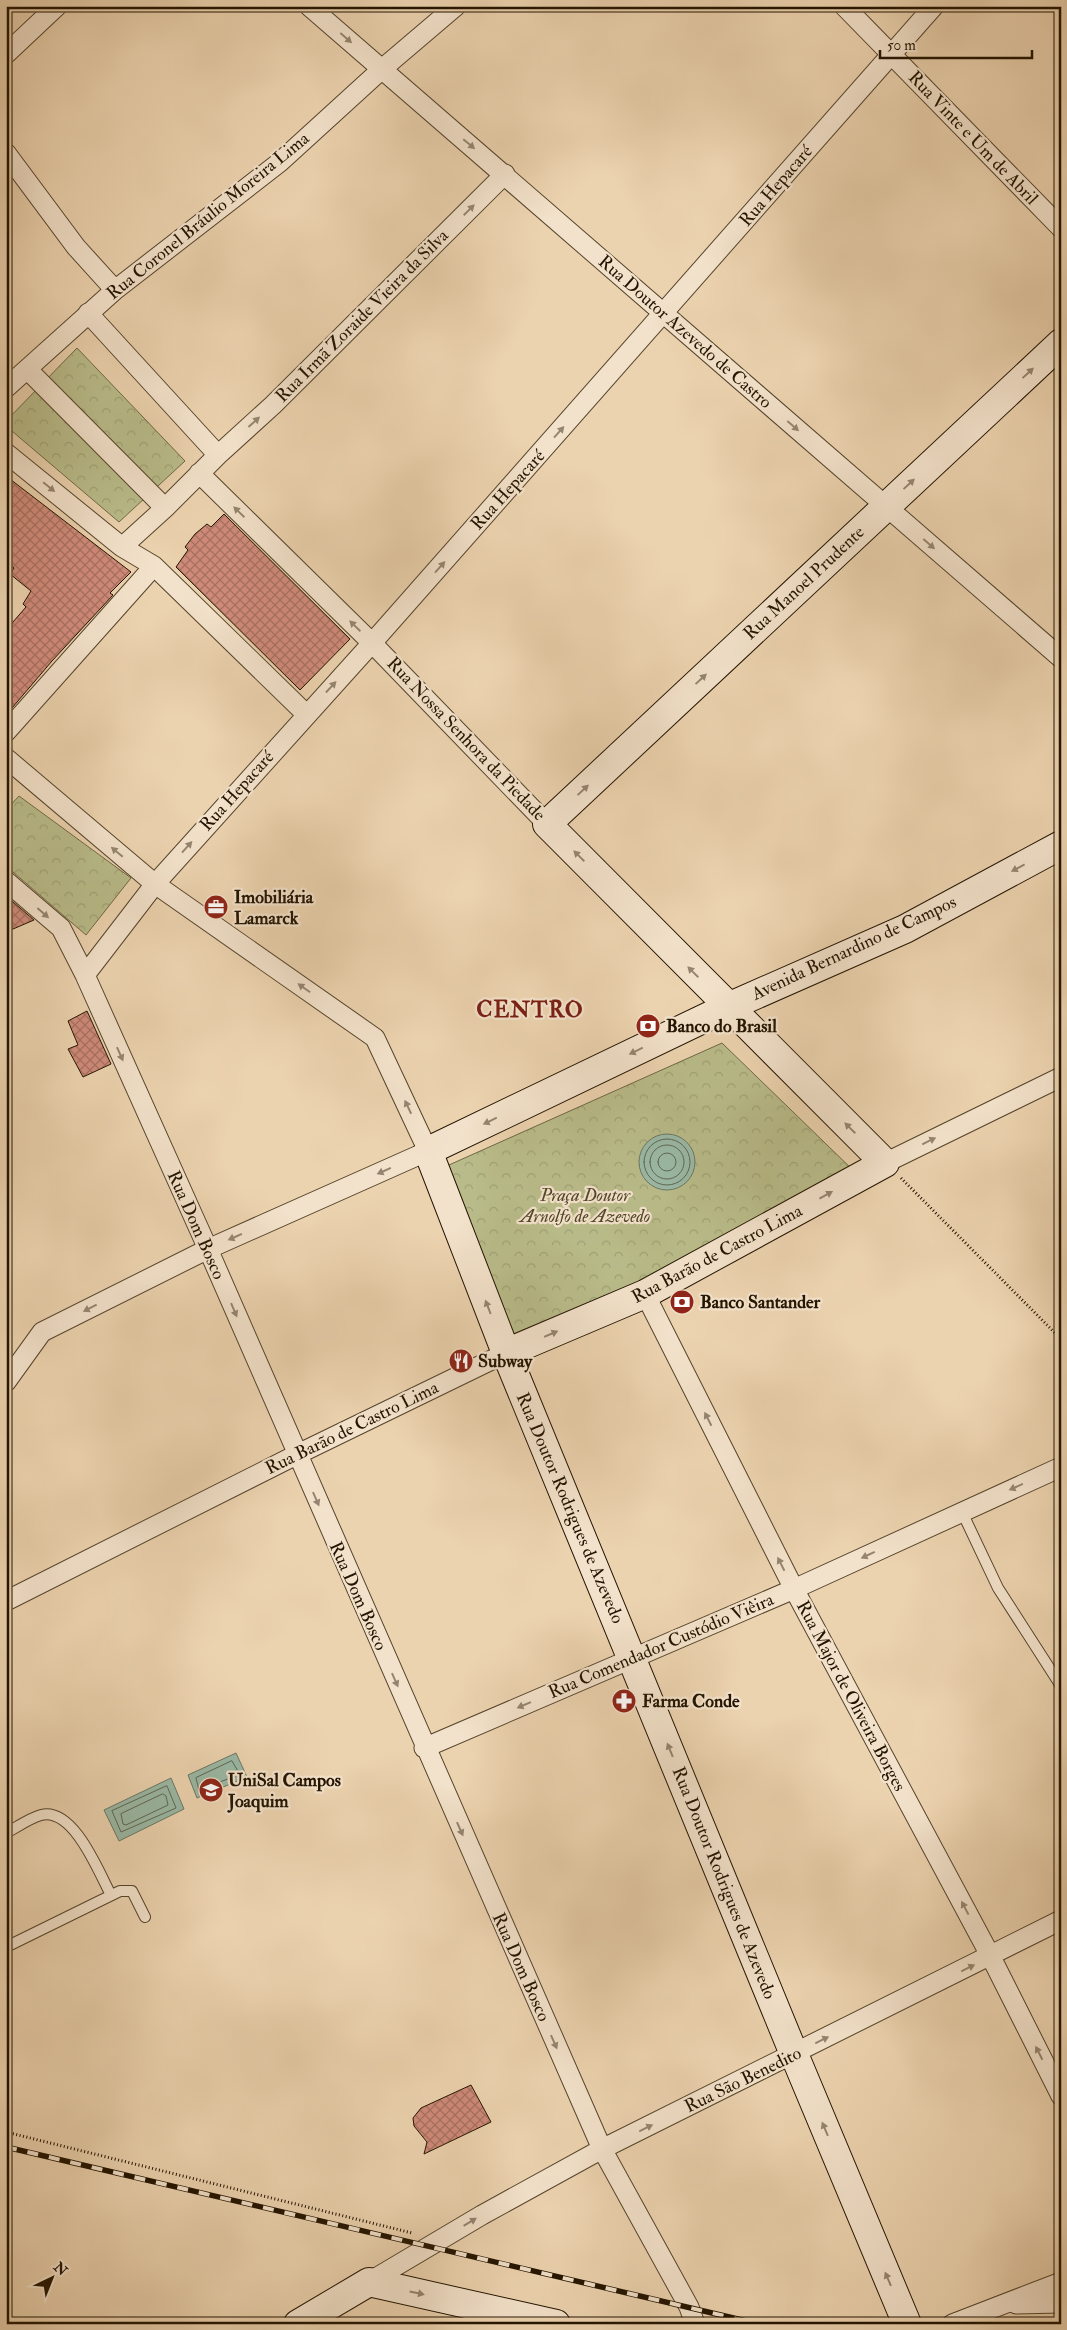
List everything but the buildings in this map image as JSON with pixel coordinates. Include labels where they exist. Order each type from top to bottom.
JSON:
[{"type":"street","points":[[6,54],[58,6]]},
{"type":"street","name":"Rua Doutor Azevedo de Castro","points":[[309,6],[1061,658]]},
{"type":"street","name":"Rua Coronel Bráulio Moreira Lima","points":[[6,388],[115,290],[272,168],[456,6]]},
{"type":"street","name":"Rua Vinte e Um de Abril","points":[[844,6],[1061,228]]},
{"type":"street","name":"Rua Hepacaré","points":[[85,976],[155,884],[664,314],[934,6]]},
{"type":"street","points":[[6,153],[76,247],[115,290]]},
{"type":"street","name":"Rua Irmã Zoraide Vieira da Silva","points":[[218,455],[272,405],[505,174]]},
{"type":"street","points":[[88,313],[218,455],[165,508],[122,546]]},
{"type":"street","name":"Rua Manoel Prudente","points":[[547,824],[1061,343]]},
{"type":"street","points":[[27,369],[165,508]]},
{"type":"street","points":[[8,454],[122,546],[154,566],[306,714]]},
{"type":"street","name":"Rua Nossa Senhora da Piedade","points":[[198,473],[372,643],[547,824],[885,1163]]},
{"type":"street","points":[[6,732],[154,566]]},
{"type":"street","name":"Rua Doutor Rodrigues de Azevedo","points":[[6,758],[155,884],[375,1038],[428,1151],[506,1353],[907,2324]]},
{"type":"street","name":"Avenida Bernardino de Campos","points":[[428,1151],[728,1007],[905,929],[1061,845]]},
{"type":"street","name":"Rua Dom Bosco","points":[[6,881],[61,928],[85,976],[208,1249],[424,1748],[602,2150],[689,2307],[695,2324]]},
{"type":"street","points":[[885,1163],[1061,1077]]},
{"type":"street","points":[[6,1382],[42,1332],[208,1249],[428,1151]]},
{"type":"street","name":"Rua Barão de Castro Lima","points":[[6,1601],[296,1455],[506,1353],[645,1294],[885,1163]]},
{"type":"street","name":"Rua Major de Oliveira Borges","points":[[645,1294],[794,1589],[991,1957],[1061,2096]]},
{"type":"street","name":"Rua Comendador Custódio Viêira","points":[[424,1748],[794,1589],[1061,1467]]},
{"type":"street","name":"Rua São Benedito","points":[[369,2282],[602,2150],[991,1957],[1061,1920]]},
{"type":"street","points":[[298,2324],[327,2317],[369,2282],[556,2324]]},
{"type":"street","points":[[952,2324],[981,2318],[1007,2304],[1061,2282]]},
{"type":"street","points":[[1007,2304],[1061,2303]]},
{"type":"lane","points":[[962,1512],[998,1588],[1061,1686]]},
{"type":"lane","points":[[6,1833],[41,1815],[51,1814],[63,1819],[80,1838],[111,1896]]},
{"type":"lane","points":[[6,1947],[120,1891],[132,1891],[145,1917]]},
{"type":"path","points":[[885,1163],[1061,1339]]},
{"type":"path","points":[[6,2132],[413,2233],[420,2229]]},
{"type":"green space","points":[[77,348],[185,461],[119,522],[6,426],[6,421]]},
{"type":"green space","points":[[19,796],[131,878],[86,935],[6,866],[6,810]]},
{"type":"green space","name":"Praça Doutor Arnolfo de Azevedo","points":[[722,1043],[858,1175],[637,1283],[509,1339],[440,1169]]},
{"type":"water","points":[[667,1134],[678,1136],[687,1142],[693,1151],[695,1162],[693,1173],[687,1182],[678,1188],[667,1190],[656,1188],[647,1182],[641,1173],[639,1162],[641,1151],[647,1142],[656,1136]]},
{"type":"water","points":[[236,1753],[247,1777],[197,1798],[188,1775]]},
{"type":"water","points":[[171,1778],[184,1809],[119,1841],[104,1810]]},
{"type":"railway","points":[[6,2147],[759,2324]]},
{"type":"place","name":"Imobiliária Lamarck","points":[[216,907]]},
{"type":"place","name":"Banco do Brasil","points":[[648,1026]]},
{"type":"place","name":"Banco Santander","points":[[682,1302]]},
{"type":"place","name":"Subway","points":[[461,1361]]},
{"type":"place","name":"Farma Conde","points":[[624,1701]]},
{"type":"place","name":"UniSal Campos Joaquim","points":[[211,1790]]},
{"type":"district","name":"CENTRO","points":[[530,1010]]}]
